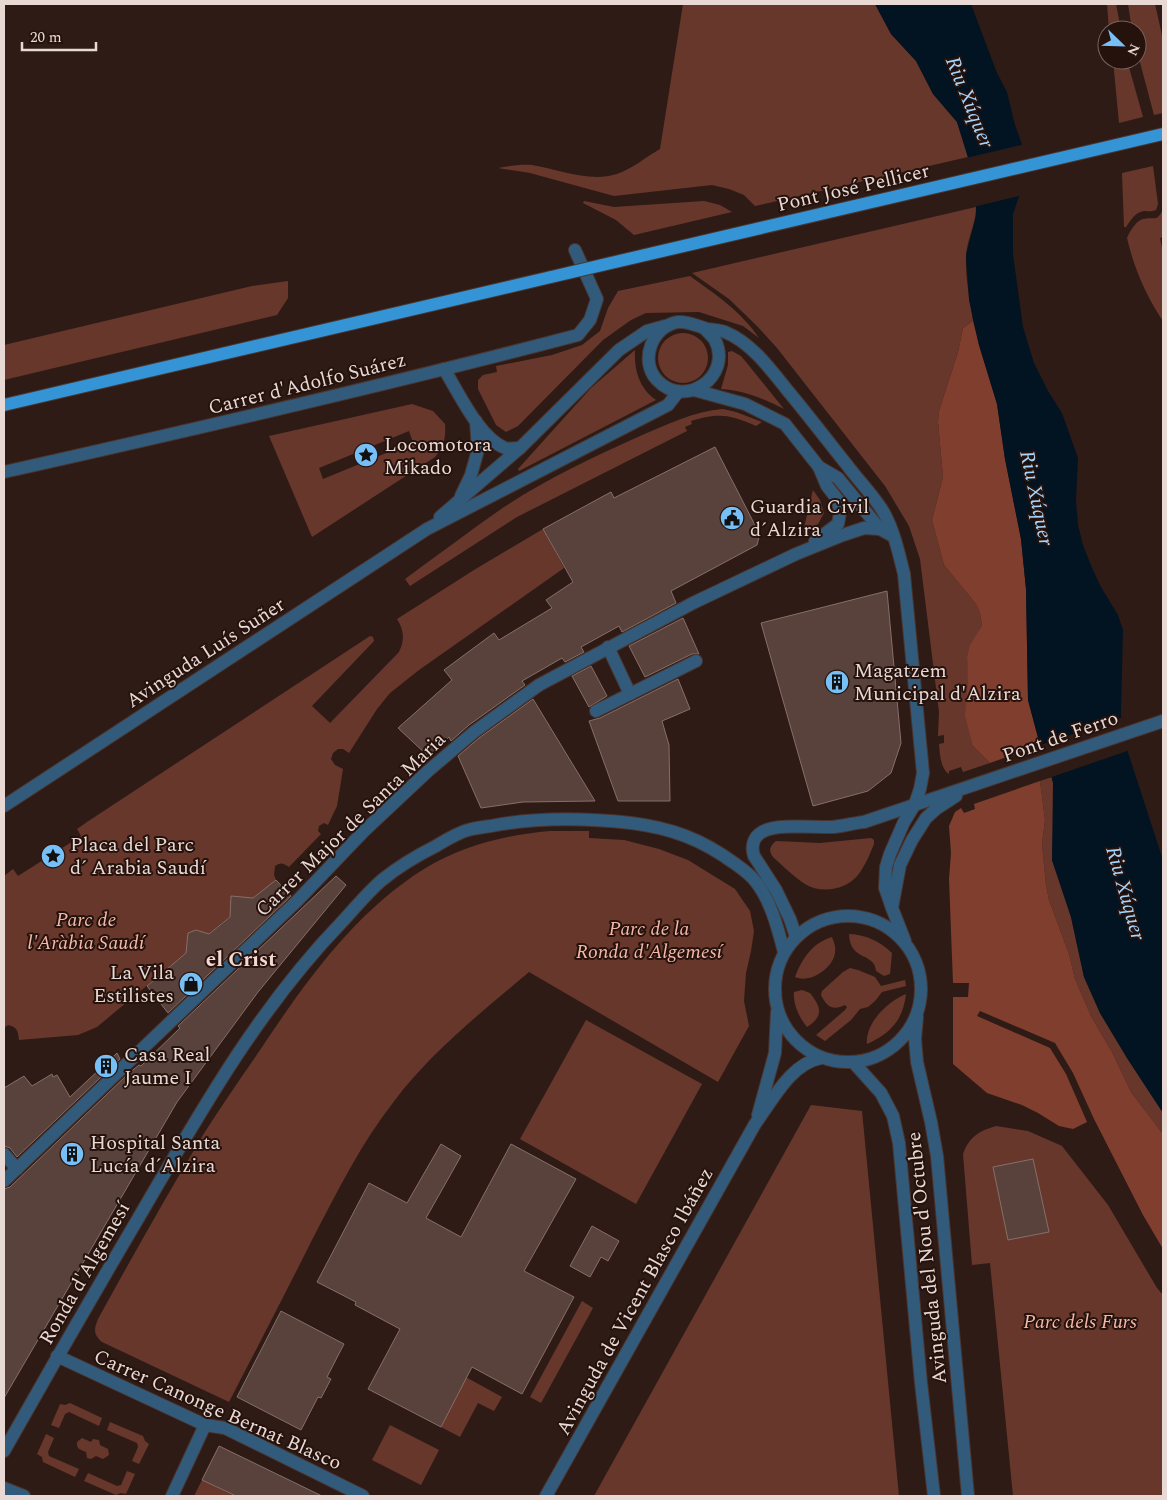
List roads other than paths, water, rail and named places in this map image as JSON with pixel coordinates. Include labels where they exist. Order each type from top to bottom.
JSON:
[{"type":"main road","name":"Pont José Pellicer","points":[[4,405],[1163,134]]},
{"type":"street","name":"Carrer d'Adolfo Suárez","points":[[4,472],[204,427],[578,335],[590,320],[597,299],[575,250]]},
{"type":"street","points":[[705,329],[714,339],[718,351],[718,364],[714,376],[705,385],[694,390],[678,392],[666,387],[657,380],[648,361],[650,348],[657,333],[667,326],[680,322],[693,323],[705,329],[725,332],[747,345],[775,375],[884,513],[904,574],[923,774],[915,804],[904,822],[890,854],[886,867],[885,888],[908,948],[916,963],[922,986],[921,1004],[917,1017],[906,1034],[894,1046],[876,1056],[854,1063],[821,1058],[802,1047],[787,1030],[777,1010],[775,990],[777,971],[784,952],[796,937],[811,926],[828,919],[845,916],[864,918],[881,924],[896,934],[908,948]]},
{"type":"street","name":"Avinguda Luís Suñer","points":[[427,529],[520,448],[619,350],[647,331],[667,326]]},
{"type":"street","points":[[444,369],[476,421],[492,440],[506,448],[520,448]]},
{"type":"street","points":[[694,390],[745,404],[785,424],[819,466],[827,486],[838,500],[840,513],[838,524],[801,552]]},
{"type":"street","name":"Avinguda Luís Suñer","points":[[4,806],[427,529],[668,405],[678,392]]},
{"type":"street","points":[[459,500],[471,475],[478,450],[476,421]]},
{"type":"street","points":[[819,466],[838,478],[880,529],[893,536]]},
{"type":"street","points":[[801,552],[864,528],[880,529]]},
{"type":"street","name":"Carrer Major de Santa Maria","points":[[4,1181],[288,910],[369,826],[474,732],[539,685],[608,647],[693,602],[801,552]]},
{"type":"street","points":[[608,647],[630,694]]},
{"type":"street","points":[[596,711],[696,661]]},
{"type":"street","name":"Pont de Ferro","points":[[968,788],[1163,721]]},
{"type":"street","points":[[796,937],[790,919],[776,890],[754,856],[753,845],[759,834],[770,829],[834,827],[864,822],[968,788]]},
{"type":"street","points":[[892,908],[900,865],[920,827],[936,809],[968,788]]},
{"type":"street","name":"Ronda d'Algemesí","points":[[4,1451],[57,1356],[217,1086],[257,1025],[286,985],[381,880],[425,851],[466,830],[520,820],[573,819],[614,822],[655,826],[678,832],[716,851],[742,869],[756,882],[776,924],[784,952]]},
{"type":"street","name":"Avinguda de Vicent Blasco Ibáñez","points":[[755,1124],[775,1053],[777,1010]]},
{"type":"street","name":"Avinguda del Nou d'Octubre","points":[[917,1017],[915,1039],[917,1062],[937,1156],[968,1496]]},
{"type":"street","name":"Avinguda de Vicent Blasco Ibáñez","points":[[546,1496],[755,1124],[793,1072],[811,1060],[821,1058]]},
{"type":"street","name":"Avinguda del Nou d'Octubre","points":[[854,1063],[881,1093],[893,1116],[899,1143],[903,1201],[934,1496]]},
{"type":"street","points":[[4,1154],[17,1169]]},
{"type":"street","name":"Carrer Canonge Bernat Blasco","points":[[57,1356],[205,1425],[225,1428],[363,1496]]},
{"type":"street","points":[[172,1496],[205,1425]]},
{"type":"street","points":[[4,1488],[24,1496]]},
{"type":"water","name":"Riu Xúquer","points":[[875,4],[971,4],[997,73],[1007,92],[1015,125],[1024,150],[1024,182],[1013,214],[1013,254],[1023,327],[1034,363],[1062,413],[1078,458],[1076,501],[1078,525],[1092,568],[1118,615],[1123,630],[1121,713],[1123,737],[1163,860],[1163,1113],[1100,1013],[1084,977],[1071,917],[1052,860],[1053,783],[1028,700],[1026,589],[1021,539],[1005,459],[997,404],[979,345],[969,300],[966,255],[976,216],[976,186],[957,122],[933,94],[916,61],[891,34]]},
{"type":"place","name":"Locomotora Mikado","points":[[366,455]]},
{"type":"place","name":"Guardia Civil d´Alzira","points":[[732,518]]},
{"type":"place","name":"Magatzem Municipal d'Alzira","points":[[837,682]]},
{"type":"place","name":"Placa del Parc d´ Arabia Saudí","points":[[53,856]]},
{"type":"place","name":"La Vila Estilistes","points":[[191,984]]},
{"type":"place","name":"Casa Real Jaume I","points":[[106,1066]]},
{"type":"place","name":"Hospital Santa Lucía d´Alzira","points":[[72,1154]]},
{"type":"district","name":"el Crist","points":[[241,959]]},
{"type":"park label","name":"Parc de l'Aràbia Saudí","points":[[86,930]]},
{"type":"park label","name":"Parc de la Ronda d'Algemesí","points":[[649,940]]},
{"type":"park label","name":"Parc dels Furs","points":[[1080,1321]]}]
